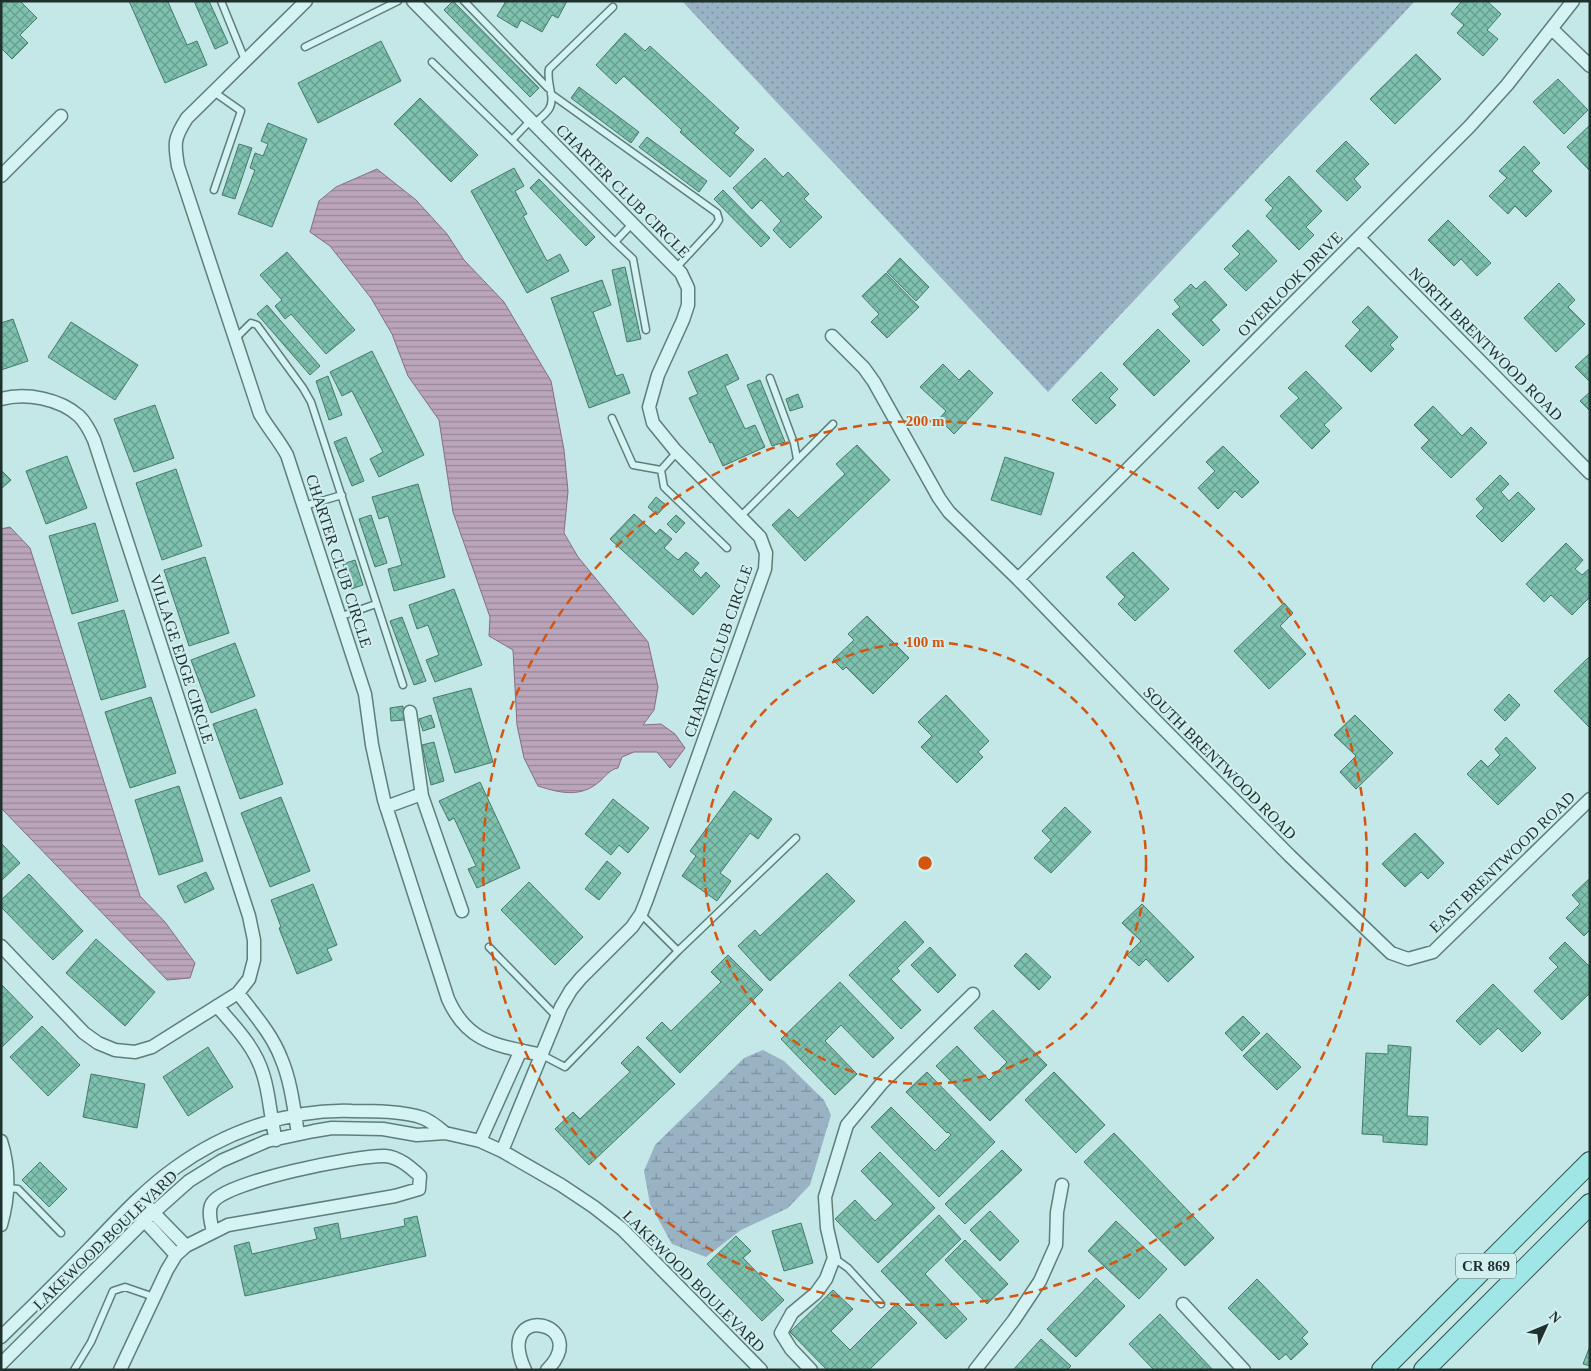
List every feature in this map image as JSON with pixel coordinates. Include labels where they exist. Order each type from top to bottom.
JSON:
[{"type":"main road","name":"CR 869","points":[[1382,1370],[1590,1162]]},
{"type":"main road","name":"CR 869","points":[[1424,1370],[1590,1204]]},
{"type":"street","name":"CHARTER CLUB CIRCLE","points":[[306,1],[187,118],[177,133],[175,149],[183,181],[260,414],[287,455],[365,694],[375,763],[386,807],[454,1013],[464,1026],[478,1036],[508,1049],[542,1055]]},
{"type":"street","name":"CHARTER CLUB CIRCLE","points":[[413,1],[681,273],[688,288],[688,305],[658,375],[649,407],[653,423],[678,452],[760,537],[766,553],[765,569],[641,914],[632,927],[571,990],[557,1017],[502,1151]]},
{"type":"street","name":"OVERLOOK DRIVE","points":[[1018,579],[1475,120],[1507,85],[1573,1]]},
{"type":"street","points":[[1552,29],[1590,66]]},
{"type":"street","points":[[1,176],[61,116]]},
{"type":"street","name":"NORTH BRENTWOOD ROAD","points":[[1359,238],[1590,473]]},
{"type":"street","name":"SOUTH BRENTWOOD ROAD","points":[[832,336],[864,368],[874,382],[939,498],[949,512],[1018,579],[1290,856],[1391,953],[1408,959]]},
{"type":"street","name":"VILLAGE EDGE CIRCLE","points":[[1,399],[23,396],[40,398],[71,410],[81,418],[94,440],[249,916],[254,940],[254,960],[249,979],[238,993],[152,1047],[135,1052],[115,1050],[98,1043],[84,1032],[1,946]]},
{"type":"street","points":[[410,712],[422,796],[462,911]]},
{"type":"street","points":[[386,807],[422,796]]},
{"type":"street","name":"EAST BRENTWOOD ROAD","points":[[1408,959],[1434,952],[1590,799]]},
{"type":"street","points":[[238,993],[268,1034],[281,1058],[298,1134]]},
{"type":"street","points":[[811,1370],[790,1349],[781,1333],[792,1313],[816,1293],[826,1279],[834,1258],[827,1228],[825,1197],[847,1125],[882,1083],[973,994]]},
{"type":"street","points":[[217,1006],[250,1045],[264,1075],[276,1140]]},
{"type":"street","points":[[250,1045],[268,1034]]},
{"type":"street","points":[[480,1141],[521,1050]]},
{"type":"street","name":"LAKEWOOD BOULEVARD","points":[[1,1337],[136,1202],[174,1169],[190,1158],[237,1133],[271,1121],[322,1111],[340,1110],[391,1112],[424,1118],[446,1133]]},
{"type":"street","name":"LAKEWOOD BOULEVARD","points":[[1,1364],[148,1217],[189,1181],[238,1153],[298,1134],[332,1128],[383,1129],[417,1135],[446,1133],[480,1141],[502,1151],[561,1185],[622,1229],[761,1370]]},
{"type":"street","points":[[1,1141],[6,1160],[8,1188],[6,1209],[1,1225]]},
{"type":"street","points":[[120,1370],[167,1270],[176,1255],[186,1246],[228,1225],[395,1196],[419,1188],[420,1176],[407,1163],[385,1156],[349,1160],[258,1179],[222,1193],[211,1203],[210,1212],[213,1232]]},
{"type":"street","points":[[975,1370],[1014,1320],[1040,1281],[1056,1245],[1057,1212],[1062,1185]]},
{"type":"street","points":[[136,1202],[176,1255]]},
{"type":"street","points":[[148,1217],[186,1246]]},
{"type":"street","points":[[1183,1304],[1244,1370]]},
{"type":"street","points":[[526,1370],[518,1353],[520,1335],[526,1328],[541,1325],[554,1332],[559,1339],[560,1350],[557,1360],[547,1370]]},
{"type":"lane","points":[[222,1],[245,61]]},
{"type":"lane","points":[[305,47],[398,1]]},
{"type":"lane","points":[[464,1],[550,91],[717,213],[720,220],[676,268]]},
{"type":"lane","points":[[512,140],[549,108],[551,104],[547,77],[549,69],[612,7]]},
{"type":"lane","points":[[432,62],[633,259],[646,330]]},
{"type":"lane","points":[[214,92],[242,111],[214,190]]},
{"type":"lane","points":[[615,242],[632,224]]},
{"type":"lane","points":[[235,339],[248,324],[254,324],[268,339],[311,402],[403,685]]},
{"type":"lane","points":[[770,378],[794,443],[797,460]]},
{"type":"lane","points":[[612,418],[633,465],[661,470]]},
{"type":"lane","points":[[741,516],[833,424]]},
{"type":"lane","points":[[661,470],[678,452]]},
{"type":"lane","points":[[661,470],[664,487],[727,548]]},
{"type":"lane","points":[[304,506],[342,495]]},
{"type":"lane","points":[[339,617],[376,604]]},
{"type":"lane","points":[[542,1055],[565,1067],[678,951],[796,838]]},
{"type":"lane","points":[[641,914],[678,951]]},
{"type":"lane","points":[[489,947],[557,1017]]},
{"type":"lane","points":[[8,1188],[18,1190],[61,1234]]},
{"type":"lane","points":[[834,1258],[843,1263],[881,1304]]},
{"type":"lane","points":[[74,1370],[91,1342],[113,1291],[125,1287],[156,1294]]},
{"type":"green space","points":[[682,1],[1415,1],[1048,392]]},
{"type":"green space","points":[[763,1050],[784,1061],[824,1100],[831,1115],[810,1185],[788,1208],[741,1230],[706,1257],[672,1244],[650,1204],[644,1171],[655,1145],[744,1058]]},
{"type":"shaded area","points":[[377,169],[416,200],[447,234],[464,260],[504,302],[551,381],[564,450],[568,491],[564,533],[578,557],[648,642],[658,687],[654,710],[643,725],[661,724],[675,734],[685,748],[670,768],[657,752],[634,752],[622,757],[618,768],[592,787],[570,793],[538,786],[524,758],[517,725],[513,650],[489,636],[490,617],[453,512],[439,420],[408,376],[392,334],[371,298],[330,246],[310,232],[319,201],[336,187]]},
{"type":"shaded area","points":[[10,527],[30,548],[140,896],[165,922],[195,963],[190,978],[167,980],[1,808],[1,529]]},
{"type":"building","points":[[3,1],[20,1],[37,18],[20,35],[28,43],[12,59],[1,48],[1,3]]},
{"type":"building","points":[[129,1],[170,1],[168,2],[187,45],[197,41],[207,65],[165,83]]},
{"type":"building","points":[[194,1],[209,1],[228,43],[215,49]]},
{"type":"building","points":[[453,1],[539,88],[530,97],[444,10]]},
{"type":"building","points":[[506,1],[567,1],[558,18],[552,15],[542,32],[521,20],[517,28],[497,16]]},
{"type":"building","points":[[1462,1],[1487,1],[1501,14],[1487,30],[1498,39],[1483,56],[1457,33],[1464,25],[1451,14]]},
{"type":"building","points":[[625,33],[645,51],[650,46],[739,128],[734,133],[754,150],[730,177],[680,132],[682,130],[624,76],[616,84],[596,65]]},
{"type":"building","points":[[381,41],[401,81],[318,123],[298,83]]},
{"type":"building","points":[[1416,54],[1441,79],[1395,124],[1370,99]]},
{"type":"building","points":[[1558,79],[1588,110],[1564,134],[1533,102]]},
{"type":"building","points":[[579,87],[639,132],[631,143],[571,98]]},
{"type":"building","points":[[420,98],[478,155],[451,182],[394,124]]},
{"type":"building","points":[[268,123],[307,139],[272,227],[238,214],[255,170],[250,168],[255,153],[263,156],[268,144],[261,141]]},
{"type":"building","points":[[1590,125],[1590,171],[1567,147]]},
{"type":"building","points":[[647,137],[707,181],[699,192],[639,147]]},
{"type":"building","points":[[1346,141],[1369,164],[1354,179],[1361,187],[1347,201],[1316,171]]},
{"type":"building","points":[[239,144],[252,148],[235,199],[222,195]]},
{"type":"building","points":[[1524,146],[1540,163],[1532,171],[1552,191],[1526,217],[1515,206],[1508,214],[1489,196],[1507,178],[1499,171]]},
{"type":"building","points":[[765,158],[783,177],[788,172],[809,194],[804,199],[822,217],[790,248],[773,230],[781,221],[761,200],[752,209],[733,188]]},
{"type":"building","points":[[514,168],[524,186],[515,191],[527,214],[523,216],[547,261],[560,254],[569,271],[527,293],[471,191]]},
{"type":"building","points":[[1289,176],[1322,211],[1306,227],[1314,235],[1299,250],[1266,216],[1273,208],[1265,200]]},
{"type":"building","points":[[539,179],[595,237],[586,246],[530,188]]},
{"type":"building","points":[[723,190],[770,238],[761,247],[714,199]]},
{"type":"building","points":[[1448,220],[1491,263],[1477,276],[1461,259],[1454,266],[1428,240]]},
{"type":"building","points":[[1248,230],[1277,261],[1246,291],[1224,269],[1240,254],[1232,246]]},
{"type":"building","points":[[287,252],[355,330],[326,354],[291,314],[285,319],[275,306],[282,300],[260,275]]},
{"type":"building","points":[[900,258],[929,287],[916,301],[887,272]]},
{"type":"building","points":[[625,267],[641,339],[627,342],[612,270]]},
{"type":"building","points":[[886,273],[919,307],[887,338],[871,322],[879,314],[862,296]]},
{"type":"building","points":[[602,280],[611,305],[593,312],[616,376],[623,374],[630,393],[589,408],[551,298]]},
{"type":"building","points":[[1205,281],[1227,305],[1211,320],[1220,330],[1203,346],[1172,314],[1180,307],[1174,300],[1191,284],[1196,289]]},
{"type":"building","points":[[1559,283],[1575,300],[1568,307],[1585,324],[1556,352],[1524,318]]},
{"type":"building","points":[[267,305],[320,366],[310,375],[257,314]]},
{"type":"building","points":[[1368,306],[1398,337],[1390,345],[1394,349],[1371,372],[1345,346],[1360,330],[1352,322]]},
{"type":"building","points":[[13,319],[28,361],[1,370],[1,323]]},
{"type":"building","points":[[71,322],[138,365],[115,400],[48,357]]},
{"type":"building","points":[[1158,329],[1190,361],[1154,396],[1123,364]]},
{"type":"building","points":[[372,351],[424,455],[379,477],[370,459],[383,452],[352,391],[342,396],[330,372]]},
{"type":"building","points":[[1590,353],[1590,382],[1575,367]]},
{"type":"building","points":[[727,354],[739,379],[725,386],[745,429],[755,425],[765,447],[723,466],[689,398],[698,394],[688,372]]},
{"type":"building","points":[[943,364],[959,380],[969,370],[993,393],[954,434],[939,419],[946,411],[920,387]]},
{"type":"building","points":[[1306,371],[1342,408],[1324,425],[1330,431],[1312,449],[1280,416],[1299,398],[1288,388]]},
{"type":"building","points":[[1101,372],[1118,389],[1109,398],[1116,405],[1096,424],[1072,400]]},
{"type":"building","points":[[328,376],[342,415],[329,420],[316,381]]},
{"type":"building","points":[[760,380],[785,442],[772,446],[747,385]]},
{"type":"building","points":[[1590,392],[1590,411],[1580,401]]},
{"type":"building","points":[[798,394],[803,407],[790,411],[786,399]]},
{"type":"building","points":[[155,405],[174,458],[134,472],[114,419]]},
{"type":"building","points":[[1433,406],[1462,436],[1471,427],[1487,443],[1451,478],[1421,448],[1429,440],[1414,425]]},
{"type":"building","points":[[346,437],[364,481],[352,486],[334,442]]},
{"type":"building","points":[[857,445],[890,480],[805,561],[772,525],[789,509],[798,518],[845,474],[836,464]]},
{"type":"building","points":[[1223,446],[1259,482],[1242,498],[1235,491],[1218,509],[1198,488],[1215,471],[1206,462]]},
{"type":"building","points":[[67,456],[87,508],[46,524],[26,471]]},
{"type":"building","points":[[1005,457],[1054,473],[1041,515],[991,500]]},
{"type":"building","points":[[176,469],[202,546],[162,560],[136,483]]},
{"type":"building","points":[[1,470],[11,480],[1,489]]},
{"type":"building","points":[[1500,475],[1509,484],[1501,492],[1509,501],[1518,492],[1535,509],[1502,542],[1476,516],[1484,508],[1476,499]]},
{"type":"building","points":[[418,484],[445,577],[394,591],[388,569],[402,565],[388,516],[379,519],[372,497]]},
{"type":"building","points":[[656,497],[666,505],[657,515],[648,507]]},
{"type":"building","points":[[634,514],[656,534],[660,529],[672,539],[664,548],[678,560],[686,552],[699,563],[693,570],[701,578],[706,572],[720,586],[693,615],[610,539]]},
{"type":"building","points":[[371,515],[387,563],[375,567],[359,519]]},
{"type":"building","points":[[676,515],[685,523],[676,533],[667,524]]},
{"type":"building","points":[[95,523],[118,601],[72,614],[49,536]]},
{"type":"building","points":[[1566,543],[1583,560],[1575,569],[1582,575],[1590,570],[1590,597],[1572,615],[1551,595],[1544,602],[1526,584]]},
{"type":"building","points":[[1133,552],[1169,589],[1135,621],[1118,604],[1125,597],[1106,577]]},
{"type":"building","points":[[205,557],[229,633],[189,646],[164,570]]},
{"type":"building","points":[[355,560],[363,585],[351,589],[343,564]]},
{"type":"building","points":[[454,589],[482,665],[435,682],[426,660],[439,655],[428,625],[417,629],[409,605]]},
{"type":"building","points":[[1284,603],[1293,613],[1280,626],[1306,654],[1269,689],[1234,651]]},
{"type":"building","points":[[124,610],[146,687],[101,700],[78,623]]},
{"type":"building","points":[[867,616],[909,658],[873,694],[846,667],[843,670],[833,660],[854,640],[848,634]]},
{"type":"building","points":[[402,617],[426,681],[414,685],[390,621]]},
{"type":"building","points":[[235,643],[255,696],[211,713],[191,660]]},
{"type":"building","points":[[1590,656],[1590,728],[1554,691]]},
{"type":"building","points":[[471,688],[493,762],[455,773],[433,698]]},
{"type":"building","points":[[1509,694],[1520,705],[1505,721],[1494,710]]},
{"type":"building","points":[[946,695],[989,741],[978,752],[983,757],[957,783],[921,747],[932,736],[918,722]]},
{"type":"building","points":[[151,697],[176,773],[130,788],[105,712]]},
{"type":"building","points":[[403,706],[404,720],[391,721],[390,708]]},
{"type":"building","points":[[256,709],[283,784],[240,799],[213,724]]},
{"type":"building","points":[[431,715],[435,727],[423,731],[419,719]]},
{"type":"building","points":[[1355,715],[1393,753],[1356,789],[1340,772],[1356,756],[1334,735]]},
{"type":"building","points":[[1506,737],[1536,768],[1498,805],[1467,774],[1481,760],[1488,767],[1500,755],[1495,749]]},
{"type":"building","points":[[434,742],[444,781],[431,785],[422,745]]},
{"type":"building","points":[[480,782],[520,868],[477,888],[468,869],[476,866],[454,818],[449,821],[439,801]]},
{"type":"building","points":[[179,786],[203,861],[159,875],[135,800]]},
{"type":"building","points":[[734,791],[772,819],[758,839],[750,833],[720,873],[731,881],[717,901],[682,876],[696,856],[690,851]]},
{"type":"building","points":[[281,797],[310,871],[270,887],[241,813]]},
{"type":"building","points":[[613,799],[649,828],[628,853],[619,845],[611,855],[585,834]]},
{"type":"building","points":[[1065,807],[1091,832],[1051,873],[1034,858],[1051,840],[1042,831]]},
{"type":"building","points":[[1415,833],[1444,863],[1428,879],[1421,872],[1405,887],[1382,864]]},
{"type":"building","points":[[1,843],[20,863],[1,881]]},
{"type":"building","points":[[607,861],[621,873],[599,900],[585,889]]},
{"type":"building","points":[[206,872],[214,889],[185,903],[177,886]]},
{"type":"building","points":[[827,873],[855,901],[770,981],[738,946],[755,930],[760,936]]},
{"type":"building","points":[[29,874],[83,931],[53,960],[1,907],[1,900]]},
{"type":"building","points":[[1589,879],[1590,930],[1584,936],[1566,918],[1580,904],[1572,895]]},
{"type":"building","points":[[529,882],[583,937],[555,965],[501,910]]},
{"type":"building","points":[[313,884],[337,945],[327,949],[332,960],[297,974],[279,928],[281,927],[271,900]]},
{"type":"building","points":[[1142,904],[1194,957],[1168,982],[1146,959],[1139,966],[1127,955],[1141,941],[1122,923]]},
{"type":"building","points":[[905,921],[924,942],[897,968],[900,971],[891,979],[921,1010],[901,1029],[849,975]]},
{"type":"building","points":[[96,939],[155,992],[125,1026],[66,973]]},
{"type":"building","points":[[1565,942],[1590,967],[1590,993],[1562,1020],[1534,991],[1558,967],[1549,958]]},
{"type":"building","points":[[930,947],[956,975],[938,993],[911,965]]},
{"type":"building","points":[[1026,953],[1051,977],[1039,990],[1014,966]]},
{"type":"building","points":[[728,955],[763,990],[680,1073],[646,1038],[662,1022],[671,1031],[721,982],[711,972]]},
{"type":"building","points":[[840,982],[894,1038],[873,1058],[841,1025],[825,1041],[857,1074],[835,1095],[781,1039]]},
{"type":"building","points":[[1,984],[33,1017],[1,1048]]},
{"type":"building","points":[[1493,984],[1541,1033],[1522,1052],[1498,1028],[1480,1045],[1456,1021]]},
{"type":"building","points":[[993,1010],[1047,1065],[990,1121],[936,1066],[957,1046],[989,1080],[1007,1062],[974,1028]]},
{"type":"building","points":[[1243,1016],[1260,1033],[1242,1051],[1225,1033]]},
{"type":"building","points":[[42,1026],[80,1065],[48,1096],[10,1057]]},
{"type":"building","points":[[1267,1033],[1301,1067],[1277,1090],[1243,1056]]},
{"type":"building","points":[[1388,1045],[1411,1047],[1407,1116],[1428,1117],[1427,1145],[1383,1142],[1383,1135],[1362,1134],[1366,1053],[1388,1054]]},
{"type":"building","points":[[638,1046],[675,1084],[589,1165],[555,1129],[573,1112],[580,1119],[630,1072],[621,1063]]},
{"type":"building","points":[[208,1047],[233,1087],[188,1116],[163,1077]]},
{"type":"building","points":[[927,1072],[995,1142],[939,1197],[871,1127],[891,1107],[935,1151],[951,1135],[906,1092]]},
{"type":"building","points":[[1054,1072],[1105,1125],[1076,1153],[1025,1100]]},
{"type":"building","points":[[91,1074],[145,1084],[137,1128],[83,1117]]},
{"type":"building","points":[[1114,1133],[1214,1238],[1185,1266],[1084,1162]]},
{"type":"building","points":[[1002,1150],[1022,1170],[965,1224],[945,1204]]},
{"type":"building","points":[[880,1152],[935,1208],[878,1263],[835,1219],[855,1200],[875,1221],[893,1204],[861,1171]]},
{"type":"building","points":[[40,1162],[67,1189],[49,1207],[22,1180]]},
{"type":"building","points":[[990,1211],[1019,1241],[1000,1261],[970,1230]]},
{"type":"building","points":[[939,1215],[961,1239],[925,1274],[967,1319],[946,1339],[881,1271]]},
{"type":"building","points":[[417,1216],[426,1256],[245,1296],[234,1246],[249,1242],[252,1254],[317,1239],[314,1228],[338,1223],[341,1239],[405,1226],[404,1219]]},
{"type":"building","points":[[1116,1221],[1167,1269],[1139,1299],[1088,1251]]},
{"type":"building","points":[[801,1223],[813,1263],[784,1271],[772,1231]]},
{"type":"building","points":[[736,1236],[751,1251],[743,1258],[784,1300],[762,1321],[707,1264]]},
{"type":"building","points":[[965,1240],[1008,1284],[987,1304],[945,1260]]},
{"type":"building","points":[[1096,1278],[1125,1306],[1076,1357],[1047,1329]]},
{"type":"building","points":[[1257,1279],[1308,1332],[1302,1338],[1308,1344],[1291,1360],[1286,1354],[1279,1360],[1228,1308]]},
{"type":"building","points":[[833,1290],[853,1309],[831,1331],[850,1350],[897,1303],[917,1323],[869,1370],[827,1370],[790,1332]]},
{"type":"building","points":[[1160,1314],[1213,1370],[1154,1370],[1129,1344]]},
{"type":"building","points":[[1041,1339],[1071,1366],[1067,1370],[1013,1370]]},
{"type":"building","points":[[1590,1346],[1590,1366],[1583,1364]]}]
